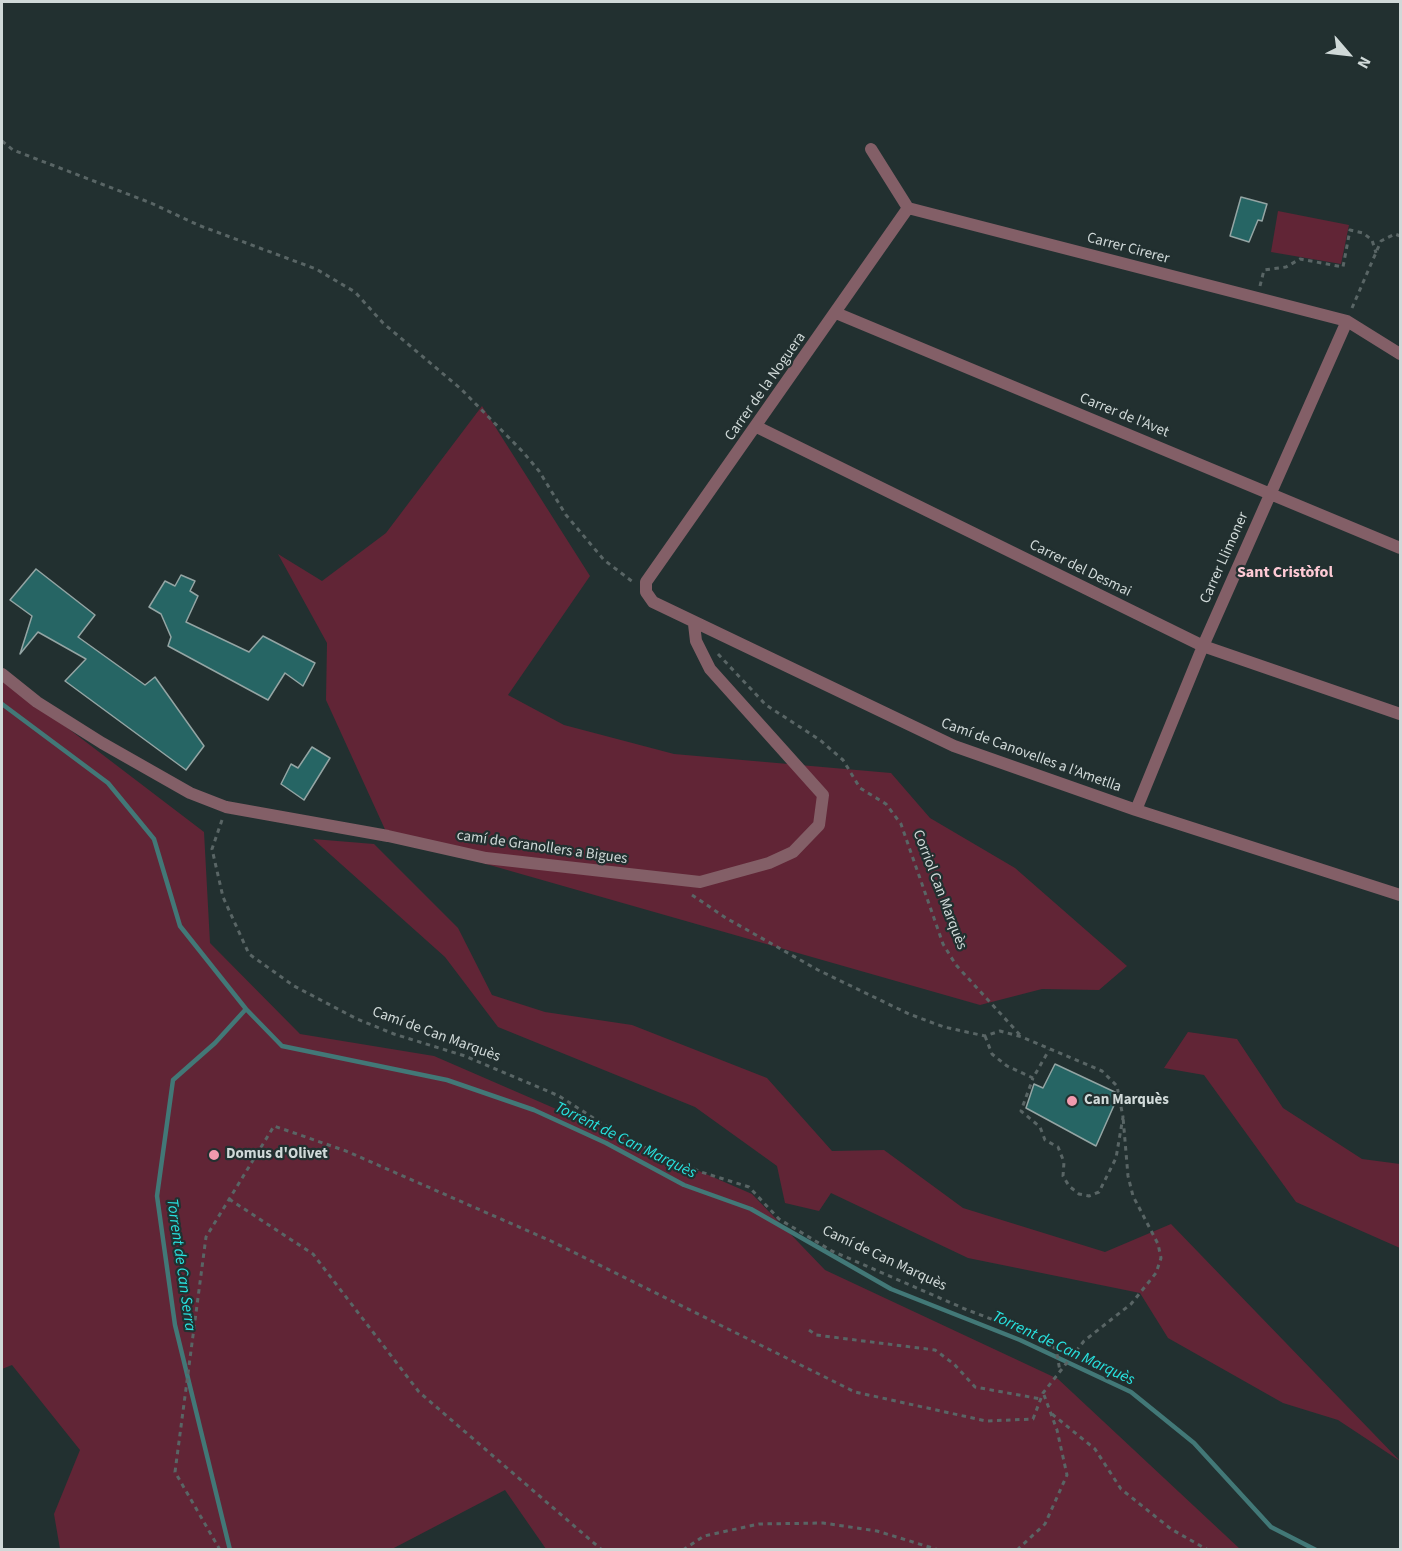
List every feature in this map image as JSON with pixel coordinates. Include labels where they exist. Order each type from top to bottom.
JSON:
[{"type":"street","points":[[872,149],[908,208]]},
{"type":"street","name":"Carrer de la Noguera","points":[[646,587],[908,208]]},
{"type":"street","name":"Carrer Cirerer","points":[[908,208],[1347,321],[1401,354]]},
{"type":"street","name":"Carrer de l'Avet","points":[[836,313],[1401,548]]},
{"type":"street","name":"Carrer Llimoner","points":[[1136,810],[1203,646],[1347,321]]},
{"type":"street","name":"Carrer del Desmai","points":[[757,427],[1203,646],[1401,714]]},
{"type":"street","name":"Camí de Canovelles a l'Ametlla","points":[[646,587],[652,602],[694,624],[739,641],[954,746],[1136,810],[1401,895]]},
{"type":"street","name":"camí de Granollers a Bigues","points":[[2,674],[37,702],[102,743],[190,793],[226,807],[388,836],[486,858],[700,882],[769,863],[793,852],[819,825],[823,795],[806,774],[734,699],[710,669],[696,641],[694,624]]},
{"type":"path","points":[[2,141],[13,150],[151,203],[198,225],[316,269],[355,292],[383,323],[461,389],[523,452],[539,471],[566,515],[604,560],[646,587]]},
{"type":"path","points":[[1257,298],[1264,270],[1286,267],[1300,259],[1343,267],[1350,230],[1363,233],[1372,240],[1376,253]]},
{"type":"path","points":[[1347,321],[1381,241],[1395,234],[1401,236]]},
{"type":"path","name":"Corriol Can Marquès","points":[[696,641],[721,656],[766,705],[843,760],[860,788],[886,804],[901,824],[943,944],[956,965],[1022,1037]]},
{"type":"path","name":"Camí de Can Marquès","points":[[226,807],[212,849],[223,897],[249,954],[294,986],[385,1030],[465,1056],[559,1096],[628,1140],[701,1172],[749,1187],[779,1219],[832,1251],[965,1309],[1033,1335],[1056,1349],[1060,1372]]},
{"type":"path","points":[[220,1550],[175,1472],[206,1237],[274,1126],[346,1151],[551,1241],[855,1392],[986,1421],[1033,1419],[1043,1393],[1084,1341],[1122,1312],[1156,1273],[1161,1258],[1158,1244],[1130,1186],[1123,1117],[1117,1086],[1102,1071],[1022,1037],[1000,1031],[985,1036],[944,1027],[899,1010],[818,970],[726,918],[689,893]]},
{"type":"path","points":[[985,1036],[992,1054],[1007,1066],[1034,1078]]},
{"type":"path","points":[[1049,1050],[1034,1078],[1022,1111],[1040,1126],[1045,1140],[1058,1147],[1064,1162],[1063,1176],[1069,1186],[1079,1194],[1089,1196],[1099,1192],[1116,1158],[1123,1117]]},
{"type":"path","points":[[229,1199],[313,1254],[419,1392],[602,1550]]},
{"type":"path","points":[[809,1330],[816,1335],[935,1350],[954,1364],[975,1387],[1041,1399]]},
{"type":"path","points":[[1017,1550],[1045,1524],[1067,1474],[1052,1414],[1043,1393]]},
{"type":"path","points":[[1052,1414],[1095,1449],[1121,1489],[1171,1529],[1208,1550]]},
{"type":"path","points":[[683,1550],[704,1536],[759,1524],[823,1523],[877,1531],[939,1550]]},
{"type":"shaded area","points":[[1278,211],[1349,225],[1341,264],[1271,252]]},
{"type":"shaded area","points":[[482,406],[590,576],[508,695],[564,725],[674,754],[891,773],[930,818],[1015,868],[1127,966],[1099,990],[1042,989],[980,1005],[388,836],[326,700],[327,643],[278,554],[322,581],[386,533]]},
{"type":"shaded area","points":[[2,678],[204,832],[210,943],[300,1034],[434,1056],[752,1194],[825,1270],[1058,1379],[1240,1549],[546,1549],[505,1490],[392,1549],[60,1549],[54,1514],[80,1450],[12,1365],[2,1369]]},
{"type":"shaded area","points":[[313,839],[374,844],[458,928],[492,995],[545,1012],[632,1025],[767,1078],[832,1151],[884,1150],[963,1208],[1105,1252],[1171,1224],[1400,1461],[1338,1420],[1283,1403],[1168,1338],[1140,1293],[968,1258],[831,1193],[819,1211],[785,1203],[777,1166],[695,1107],[498,1027],[445,957]]},
{"type":"shaded area","points":[[1188,1032],[1237,1039],[1283,1108],[1362,1159],[1400,1164],[1400,1248],[1296,1202],[1204,1075],[1164,1068]]},
{"type":"building","points":[[1241,197],[1267,204],[1262,221],[1258,220],[1249,242],[1230,236]]},
{"type":"building","points":[[36,569],[95,615],[78,637],[145,685],[155,677],[204,746],[186,770],[65,681],[86,659],[38,632],[20,654],[32,616],[10,600]]},
{"type":"building","points":[[181,575],[195,581],[190,591],[198,596],[186,622],[249,652],[263,636],[315,663],[303,686],[285,673],[268,700],[168,646],[171,637],[161,614],[149,607],[165,581],[175,586]]},
{"type":"building","points":[[312,747],[330,758],[304,800],[281,784],[291,764],[298,768]]},
{"type":"building","name":"Can Marquès","points":[[1055,1064],[1119,1094],[1096,1146],[1026,1108],[1034,1084],[1043,1088]]},
{"type":"waterway","name":"Torrent de Can Marquès","points":[[2,704],[108,783],[154,839],[180,926],[246,1009],[282,1046],[447,1080],[534,1110],[606,1143],[684,1185],[751,1209],[891,1289],[1020,1340],[1131,1392],[1194,1443],[1271,1527],[1316,1550]]},
{"type":"waterway","name":"Torrent de Can Serra","points":[[230,1550],[175,1325],[157,1196],[173,1080],[215,1043],[246,1009]]},
{"type":"place","name":"Can Marquès","points":[[1072,1101]]},
{"type":"place","name":"Domus d'Olivet","points":[[214,1155]]},
{"type":"district","name":"Sant Cristòfol","points":[[1285,573]]}]
